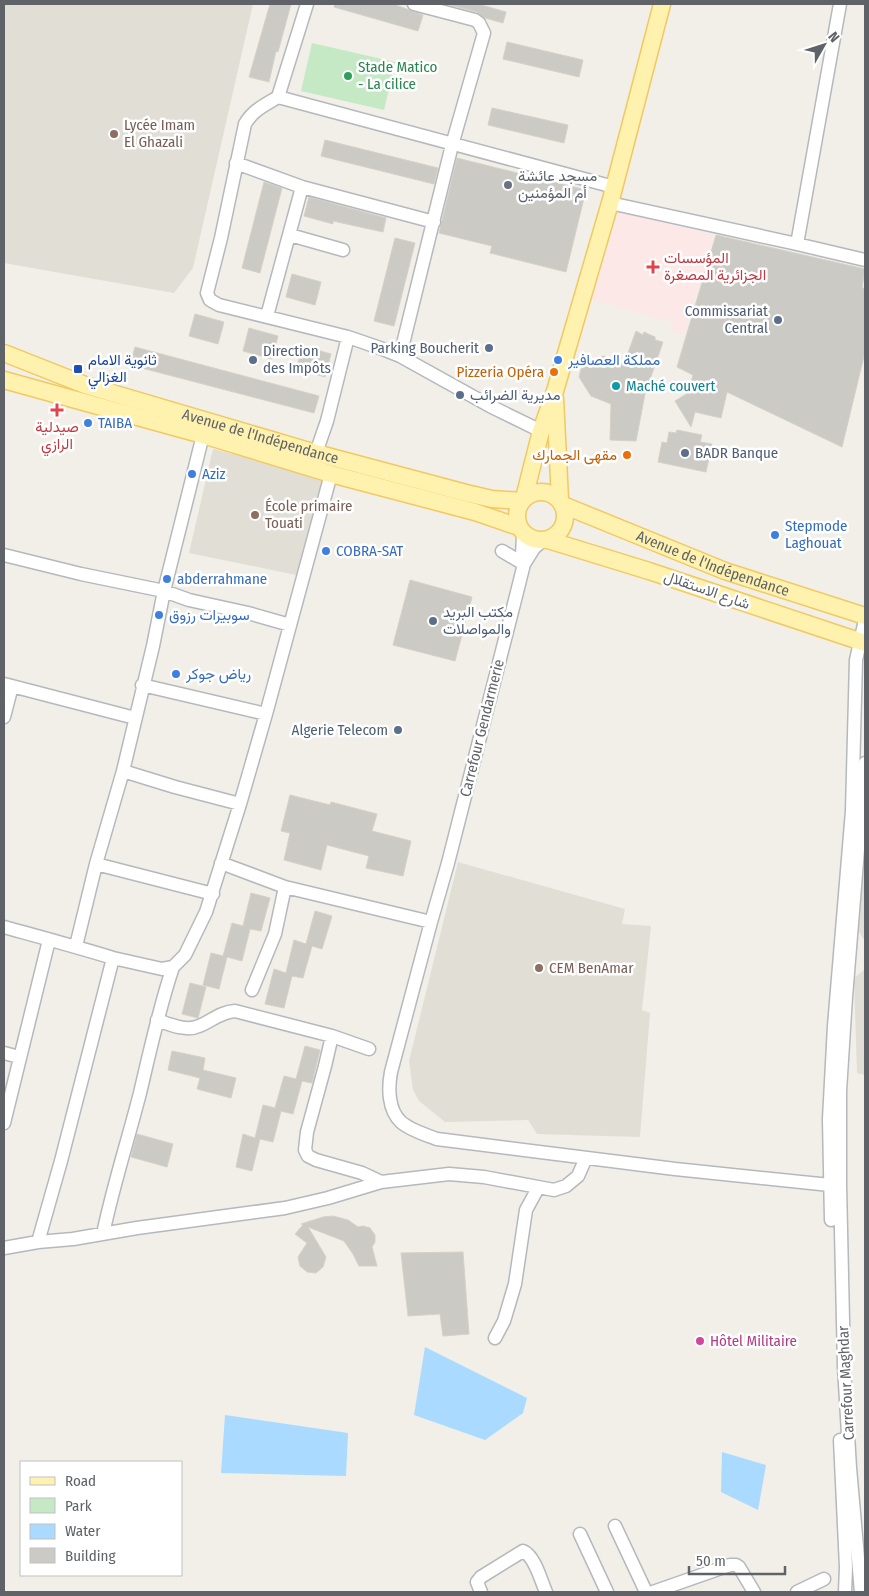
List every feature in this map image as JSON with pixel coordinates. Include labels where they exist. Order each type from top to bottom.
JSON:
[{"type":"main road","name":"Carrefour Gendarmerie","points":[[521,531],[516,514],[518,506],[523,500],[541,431],[555,391],[610,204],[662,4]]},
{"type":"main road","name":"Avenue de l'Indépendance","points":[[4,353],[85,385],[316,453],[492,499],[523,500]]},
{"type":"main road","name":"Avenue de l'Indépendance","points":[[4,380],[203,435],[331,474],[475,512],[521,531]]},
{"type":"main road","points":[[521,531],[535,540],[545,541],[554,537],[564,526],[555,391]]},
{"type":"main road","points":[[523,500],[530,494],[546,492],[553,495],[561,503]]},
{"type":"main road","name":"Avenue de l'Indépendance","points":[[561,503],[725,571],[865,618]]},
{"type":"main road","name":"شارع الاستقلال","points":[[545,541],[649,570],[862,642]]},
{"type":"street","points":[[307,4],[278,97],[256,110],[245,124],[221,238],[207,293],[210,300],[219,305],[348,337],[400,356],[490,406],[541,431]]},
{"type":"street","points":[[400,356],[452,145],[484,33],[480,23],[474,20],[414,4]]},
{"type":"street","points":[[798,244],[840,4]]},
{"type":"street","points":[[278,97],[614,187]]},
{"type":"street","points":[[236,163],[302,187],[434,222]]},
{"type":"street","points":[[267,316],[302,187]]},
{"type":"street","points":[[610,204],[865,260]]},
{"type":"street","points":[[290,235],[342,250]]},
{"type":"street","points":[[316,453],[327,421],[348,337]]},
{"type":"street","points":[[76,946],[96,864],[122,771],[203,435]]},
{"type":"street","points":[[103,1234],[110,1200],[140,1093],[157,1020],[173,967],[184,956],[213,894],[266,714],[331,474]]},
{"type":"street","name":"Carrefour Gendarmerie","points":[[521,531],[524,564],[448,863],[430,922],[390,1078],[390,1097],[394,1112],[401,1122],[437,1139],[675,1169],[835,1185]]},
{"type":"street","points":[[502,551],[524,564],[534,548],[545,541]]},
{"type":"street","points":[[4,554],[80,574],[164,591],[189,600],[290,625]]},
{"type":"street","points":[[845,1592],[835,1185],[829,1119],[834,1026],[852,812],[855,752],[855,676],[865,618]]},
{"type":"street","points":[[4,717],[8,685],[135,718]]},
{"type":"street","points":[[142,685],[266,714]]},
{"type":"street","points":[[835,1185],[865,763]]},
{"type":"street","points":[[122,771],[240,804]]},
{"type":"street","points":[[221,863],[285,887],[430,922]]},
{"type":"street","points":[[96,864],[213,894]]},
{"type":"street","points":[[252,990],[275,934],[285,887]]},
{"type":"street","points":[[4,927],[113,958],[162,969],[173,967]]},
{"type":"street","points":[[4,1123],[49,940]]},
{"type":"street","points":[[38,1242],[61,1161],[113,958]]},
{"type":"street","points":[[157,1020],[194,1028],[226,1012],[235,1011],[332,1036],[369,1049]]},
{"type":"street","points":[[332,1036],[307,1132],[305,1150],[308,1156],[316,1160],[362,1172],[381,1182]]},
{"type":"street","points":[[4,1053],[19,1057]]},
{"type":"street","points":[[4,1248],[285,1208],[328,1198],[381,1182],[449,1174],[484,1177],[554,1190],[566,1186],[578,1176],[586,1158]]},
{"type":"street","name":"Carrefour Maghdar","points":[[835,1185],[850,1468],[862,1572],[861,1592]]},
{"type":"street","points":[[495,1338],[504,1321],[516,1284],[526,1210],[538,1188]]},
{"type":"street","points":[[615,1526],[646,1592]]},
{"type":"street","points":[[580,1534],[607,1592]]},
{"type":"street","points":[[478,1591],[478,1582],[481,1577],[523,1551],[528,1553],[533,1560],[546,1592]]},
{"type":"street","points":[[653,1592],[730,1565],[739,1567],[754,1592]]},
{"type":"street","points":[[797,1592],[824,1579]]},
{"type":"shaded area","name":"Lycée Imam El Ghazali","points":[[4,4],[253,4],[193,268],[174,293],[4,263]]},
{"type":"shaded area","name":"المؤسسات الجزائرية المصغرة","points":[[619,210],[714,235],[684,334],[673,333],[671,322],[592,300]]},
{"type":"shaded area","name":"École primaire Touati","points":[[213,449],[323,477],[296,575],[189,553]]},
{"type":"shaded area","points":[[865,859],[865,941],[858,931]]},
{"type":"shaded area","name":"CEM BenAmar","points":[[458,862],[625,909],[622,924],[651,926],[642,1010],[650,1013],[640,1137],[537,1134],[528,1120],[445,1122],[419,1101],[413,1090],[409,1061]]},
{"type":"shaded area","points":[[865,969],[865,1075],[857,1073],[854,978]]},
{"type":"green space","name":"Stade Matico - La cilice","points":[[312,43],[395,62],[384,110],[301,91]]},
{"type":"water","points":[[425,1347],[527,1398],[523,1413],[485,1440],[414,1415]]},
{"type":"water","points":[[225,1415],[348,1433],[346,1476],[221,1473]]},
{"type":"water","points":[[722,1452],[766,1465],[758,1510],[721,1492]]},
{"type":"building","points":[[270,4],[291,4],[278,52],[276,51],[269,82],[249,77]]},
{"type":"building","points":[[335,4],[393,4],[423,15],[418,31],[334,7]]},
{"type":"building","points":[[447,4],[478,4],[506,12],[503,23],[485,18],[477,12]]},
{"type":"building","points":[[507,42],[583,60],[579,77],[503,59]]},
{"type":"building","points":[[492,108],[568,125],[564,143],[488,125]]},
{"type":"building","points":[[325,140],[438,168],[434,184],[321,156]]},
{"type":"building","points":[[457,158],[586,190],[566,272],[490,253],[492,246],[439,233]]},
{"type":"building","points":[[264,182],[282,188],[260,273],[242,268]]},
{"type":"building","points":[[309,197],[386,218],[383,232],[333,221],[333,224],[304,216]]},
{"type":"building","name":"Commissariat Central","points":[[716,235],[865,269],[862,288],[865,288],[865,352],[842,447],[727,392],[721,418],[695,412],[691,427],[675,401],[688,393],[693,375],[677,367]]},
{"type":"building","points":[[395,238],[415,243],[394,326],[374,321]]},
{"type":"building","points":[[292,274],[321,282],[315,305],[286,297]]},
{"type":"building","points":[[195,314],[224,322],[218,344],[189,336]]},
{"type":"building","points":[[249,328],[278,336],[272,359],[243,351]]},
{"type":"building","name":"Maché couvert","points":[[636,331],[643,335],[644,332],[655,337],[655,340],[663,342],[645,394],[636,441],[610,440],[611,404],[591,396],[579,377],[581,369],[603,356],[624,364]]},
{"type":"building","points":[[303,346],[331,354],[325,377],[296,369]]},
{"type":"building","points":[[135,347],[319,396],[314,413],[130,365]]},
{"type":"building","name":"BADR Banque","points":[[677,430],[702,435],[700,442],[712,444],[706,472],[658,462],[662,442],[667,443],[669,432],[676,433]]},
{"type":"building","name":"مكتب البريد والمواصلات","points":[[410,580],[472,597],[455,661],[393,645]]},
{"type":"building","points":[[290,795],[330,805],[331,802],[377,814],[372,831],[411,841],[403,876],[366,868],[369,856],[327,845],[321,870],[284,860],[290,833],[281,831]]},
{"type":"building","points":[[251,893],[270,898],[261,931],[250,929],[242,961],[227,957],[219,989],[203,985],[211,953],[223,956],[232,923],[243,926]]},
{"type":"building","points":[[315,911],[332,916],[322,949],[312,946],[303,978],[292,976],[284,1008],[265,1004],[274,969],[286,973],[294,940],[306,944]]},
{"type":"building","points":[[190,983],[206,987],[198,1018],[182,1014]]},
{"type":"building","points":[[305,1046],[320,1050],[312,1083],[302,1081],[293,1114],[281,1111],[273,1142],[260,1139],[252,1171],[236,1167],[243,1134],[255,1138],[263,1105],[275,1108],[284,1076],[296,1079]]},
{"type":"building","points":[[172,1051],[205,1058],[203,1070],[236,1078],[231,1098],[197,1089],[200,1078],[168,1070]]},
{"type":"building","points":[[137,1134],[173,1144],[167,1167],[131,1157]]},
{"type":"building","points":[[333,1216],[348,1220],[358,1227],[370,1228],[375,1235],[375,1242],[372,1247],[377,1266],[359,1266],[344,1241],[308,1227],[326,1257],[323,1267],[316,1273],[307,1272],[300,1266],[298,1257],[307,1243],[295,1234],[303,1225],[301,1224]]},
{"type":"building","points":[[463,1252],[469,1334],[443,1336],[440,1314],[408,1316],[401,1253]]},
{"type":"place","name":"Stade Matico - La cilice","points":[[348,76]]},
{"type":"place","name":"Lycée Imam El Ghazali","points":[[114,134]]},
{"type":"place","name":"مسجد عائشة أم المؤمنين","points":[[508,185]]},
{"type":"place","name":"المؤسسات الجزائرية المصغرة","points":[[653,267]]},
{"type":"place","name":"Commissariat Central","points":[[778,320]]},
{"type":"place","name":"Parking Boucherit","points":[[489,348]]},
{"type":"place","name":"Direction des Impôts","points":[[253,360]]},
{"type":"place","name":"مملكة العصافير","points":[[558,360]]},
{"type":"place","name":"ثانوية الامام الغزالي","points":[[78,369]]},
{"type":"place","name":"Pizzeria Opéra","points":[[554,372]]},
{"type":"place","name":"Maché couvert","points":[[616,386]]},
{"type":"place","name":"مديرية الضرائب","points":[[460,395]]},
{"type":"place","name":"صيدلية الرازي","points":[[57,410]]},
{"type":"place","name":"TAIBA","points":[[88,423]]},
{"type":"place","name":"BADR Banque","points":[[685,453]]},
{"type":"place","name":"مقهى الجمارك","points":[[627,455]]},
{"type":"place","name":"Aziz","points":[[192,474]]},
{"type":"place","name":"École primaire Touati","points":[[255,515]]},
{"type":"place","name":"Stepmode Laghouat","points":[[775,535]]},
{"type":"place","name":"COBRA-SAT","points":[[326,551]]},
{"type":"place","name":"abderrahmane","points":[[167,579]]},
{"type":"place","name":"سوبيرات رزوق","points":[[159,615]]},
{"type":"place","name":"مكتب البريد والمواصلات","points":[[433,621]]},
{"type":"place","name":"رياض جوكر","points":[[176,674]]},
{"type":"place","name":"Algerie Telecom","points":[[398,730]]},
{"type":"place","name":"CEM BenAmar","points":[[539,968]]},
{"type":"place","name":"Hôtel Militaire","points":[[700,1341]]}]
